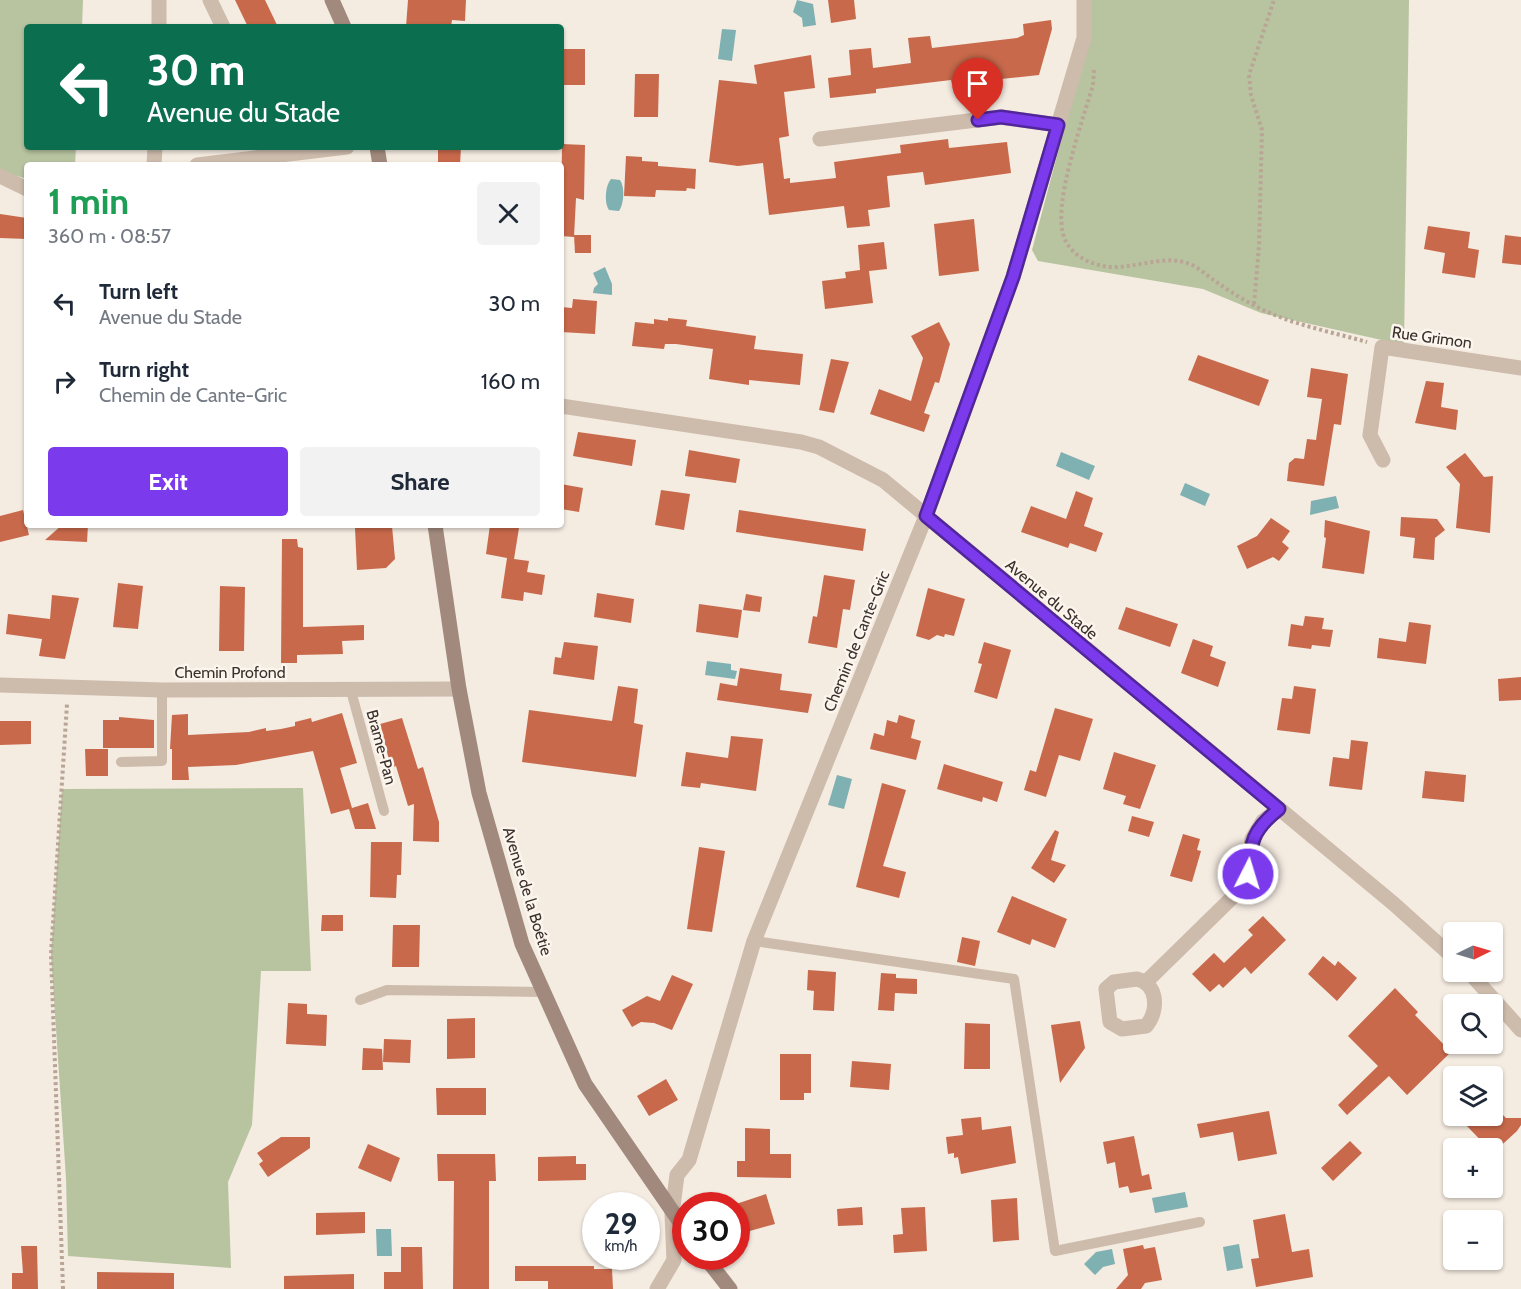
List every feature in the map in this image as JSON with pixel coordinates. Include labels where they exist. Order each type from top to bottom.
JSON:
[{"type":"main road","points":[[332,0],[343,24]]},
{"type":"main road","name":"Avenue de la Boétie","points":[[435,528],[459,689],[479,793],[522,944],[585,1084],[672,1214]]},
{"type":"main road","points":[[715,1270],[730,1289]]},
{"type":"street","points":[[159,0],[159,24]]},
{"type":"street","points":[[210,0],[222,24]]},
{"type":"street","name":"Chemin de Cante-Gric","points":[[675,1192],[677,1175],[689,1160],[754,941],[926,516],[1013,277],[1084,38],[1084,0]]},
{"type":"street","points":[[820,139],[1001,117],[1058,125]]},
{"type":"street","points":[[222,162],[322,150]]},
{"type":"street","points":[[0,176],[24,188]]},
{"type":"street","name":"Rue Grimon","points":[[1383,460],[1370,435],[1382,347],[1521,368]]},
{"type":"street","name":"Avenue du Stade","points":[[564,406],[630,414],[819,447],[883,480],[1394,904],[1443,948]]},
{"type":"street","name":"Chemin Profond","points":[[0,685],[68,685],[162,690],[459,689]]},
{"type":"street","points":[[1147,981],[1245,885],[1252,839],[1263,821],[1279,809]]},
{"type":"street","points":[[1478,982],[1521,1030]]},
{"type":"street","name":"Chemin de Cante-Gric","points":[[657,1289],[672,1263]]},
{"type":"lane","points":[[121,762],[162,761],[162,690]]},
{"type":"lane","name":"Brame-Pan","points":[[351,691],[384,811]]},
{"type":"lane","points":[[754,941],[1014,979],[1055,1251],[1200,1222]]},
{"type":"lane","points":[[360,1000],[387,990],[544,992]]},
{"type":"path","points":[[1254,304],[1259,246],[1262,130],[1251,95],[1249,75],[1274,0]]},
{"type":"path","points":[[1094,65],[1093,85],[1066,183],[1062,215],[1064,236],[1074,252],[1090,263],[1110,267],[1128,267],[1168,259],[1193,265],[1270,313],[1382,347]]},
{"type":"path","points":[[63,1289],[51,954],[68,685]]},
{"type":"green space","points":[[0,0],[83,0],[82,24],[24,24],[24,150],[76,150],[75,162],[24,162],[24,178],[0,171]]},
{"type":"green space","points":[[1090,0],[1409,0],[1404,345],[1261,313],[1203,289],[1038,261],[1032,250],[1089,35]]},
{"type":"green space","points":[[303,788],[311,971],[261,971],[252,1125],[228,1182],[231,1268],[68,1256],[66,1178],[51,954],[62,789]]},
{"type":"water","points":[[797,0],[813,4],[816,25],[803,27],[802,18],[793,12]]},
{"type":"water","points":[[722,29],[736,30],[732,61],[718,59]]},
{"type":"water","points":[[611,179],[620,180],[623,187],[623,200],[619,211],[609,210],[606,203],[606,190]]},
{"type":"water","points":[[605,267],[612,284],[612,295],[593,293],[598,284],[593,273]]},
{"type":"water","points":[[1061,452],[1095,466],[1089,480],[1056,466]]},
{"type":"water","points":[[1185,483],[1210,494],[1205,506],[1180,495]]},
{"type":"water","points":[[1336,496],[1339,508],[1310,515],[1311,501]]},
{"type":"water","points":[[707,661],[731,664],[731,670],[737,671],[735,679],[705,675]]},
{"type":"water","points":[[837,775],[852,779],[844,809],[828,805]]},
{"type":"water","points":[[1185,1192],[1188,1207],[1155,1213],[1152,1198]]},
{"type":"water","points":[[376,1229],[391,1229],[392,1256],[377,1256]]},
{"type":"water","points":[[1239,1244],[1243,1268],[1227,1271],[1223,1247]]},
{"type":"water","points":[[1112,1249],[1115,1264],[1103,1267],[1095,1275],[1084,1264],[1096,1252]]},
{"type":"building","points":[[235,0],[265,0],[277,24],[247,24]]},
{"type":"building","points":[[408,0],[466,0],[465,21],[452,20],[451,24],[406,24]]},
{"type":"building","points":[[828,0],[854,0],[856,19],[831,23]]},
{"type":"building","points":[[1051,20],[1052,29],[1039,75],[952,84],[951,80],[876,89],[876,93],[830,98],[828,78],[851,75],[849,50],[871,48],[873,68],[911,63],[908,38],[930,36],[932,48],[1017,38],[1024,35],[1023,24]]},
{"type":"building","points":[[564,49],[585,49],[585,85],[564,85]]},
{"type":"building","points":[[811,55],[815,88],[784,92],[789,136],[779,138],[784,179],[790,178],[790,183],[836,178],[834,162],[901,153],[900,145],[948,139],[949,148],[1007,142],[1011,173],[925,185],[923,172],[887,176],[890,207],[868,210],[870,226],[847,228],[844,206],[769,215],[763,163],[738,166],[709,162],[719,80],[757,84],[754,65]]},
{"type":"building","points":[[635,74],[659,74],[658,117],[634,117]]},
{"type":"building","points":[[564,144],[585,145],[584,200],[576,198],[574,237],[564,236],[564,162],[562,162]]},
{"type":"building","points":[[438,150],[461,150],[460,162],[438,162]]},
{"type":"building","points":[[626,156],[642,157],[642,161],[658,162],[658,166],[696,169],[695,189],[656,190],[655,197],[624,196]]},
{"type":"building","points":[[0,214],[24,218],[24,239],[0,238]]},
{"type":"building","points":[[974,219],[979,271],[939,276],[934,224]]},
{"type":"building","points":[[1428,226],[1470,232],[1468,248],[1479,250],[1475,278],[1442,273],[1445,253],[1424,249]]},
{"type":"building","points":[[574,235],[591,235],[591,253],[575,253]]},
{"type":"building","points":[[1505,235],[1521,237],[1521,265],[1502,263]]},
{"type":"building","points":[[884,242],[887,269],[869,271],[873,303],[825,309],[822,281],[846,278],[845,272],[860,270],[858,245]]},
{"type":"building","points":[[573,299],[597,301],[595,334],[564,332],[564,307],[572,308]]},
{"type":"building","points":[[668,318],[687,320],[686,326],[756,336],[754,349],[803,354],[800,385],[749,380],[749,385],[709,379],[713,349],[676,344],[665,344],[664,349],[632,346],[635,322],[654,324],[654,319],[668,321]]},
{"type":"building","points":[[939,322],[950,344],[939,383],[935,382],[924,413],[930,415],[924,432],[870,414],[879,389],[911,401],[923,358],[911,336]]},
{"type":"building","points":[[1198,355],[1269,380],[1259,406],[1188,380]]},
{"type":"building","points":[[831,359],[849,362],[834,413],[819,410]]},
{"type":"building","points":[[1311,368],[1348,374],[1341,425],[1334,424],[1324,486],[1287,481],[1289,463],[1295,458],[1304,459],[1307,439],[1316,440],[1322,399],[1307,397]]},
{"type":"building","points":[[1426,381],[1444,383],[1441,407],[1458,410],[1456,430],[1415,423]]},
{"type":"building","points":[[578,432],[636,440],[632,466],[573,456]]},
{"type":"building","points":[[689,450],[740,459],[736,483],[685,476]]},
{"type":"building","points":[[1465,453],[1484,477],[1493,476],[1490,533],[1456,528],[1460,484],[1446,467]]},
{"type":"building","points":[[564,485],[583,488],[579,512],[564,510]]},
{"type":"building","points":[[661,490],[690,494],[684,530],[655,525]]},
{"type":"building","points":[[1076,491],[1093,498],[1084,526],[1103,533],[1096,552],[1070,543],[1068,548],[1021,532],[1031,506],[1066,519]]},
{"type":"building","points":[[23,510],[24,528],[27,528],[29,535],[0,542],[0,516]]},
{"type":"building","points":[[739,510],[866,529],[863,551],[736,532]]},
{"type":"building","points":[[1401,517],[1437,519],[1445,530],[1435,538],[1434,560],[1413,558],[1415,538],[1400,536]]},
{"type":"building","points":[[1271,518],[1290,531],[1282,542],[1289,548],[1279,561],[1273,557],[1247,569],[1237,546],[1257,536]]},
{"type":"building","points":[[1325,520],[1370,531],[1364,574],[1322,568],[1326,538],[1324,537]]},
{"type":"building","points":[[59,528],[88,528],[87,542],[45,540]]},
{"type":"building","points":[[355,528],[392,528],[395,559],[386,568],[357,570]]},
{"type":"building","points":[[490,528],[519,528],[514,559],[529,561],[527,572],[545,575],[542,595],[524,592],[523,601],[501,598],[507,558],[486,554]]},
{"type":"building","points":[[282,539],[297,539],[298,547],[303,548],[303,627],[364,625],[364,640],[342,641],[343,654],[297,655],[297,663],[281,663]]},
{"type":"building","points":[[824,575],[855,580],[850,610],[843,609],[837,648],[808,643],[813,616],[817,617]]},
{"type":"building","points":[[118,583],[143,586],[138,629],[113,627]]},
{"type":"building","points":[[220,586],[245,587],[244,651],[219,651]]},
{"type":"building","points":[[928,588],[965,599],[954,636],[937,635],[929,640],[916,636]]},
{"type":"building","points":[[597,593],[634,599],[631,623],[594,617]]},
{"type":"building","points":[[746,594],[762,597],[760,612],[743,610]]},
{"type":"building","points":[[52,595],[79,598],[65,659],[39,656],[42,639],[6,634],[8,614],[50,619]]},
{"type":"building","points":[[699,604],[742,610],[738,638],[696,632]]},
{"type":"building","points":[[1126,607],[1178,624],[1170,647],[1118,629]]},
{"type":"building","points":[[1305,616],[1324,618],[1322,629],[1333,630],[1330,647],[1312,645],[1311,649],[1288,646],[1291,624],[1303,626]]},
{"type":"building","points":[[1409,622],[1431,625],[1426,664],[1377,658],[1379,638],[1406,642]]},
{"type":"building","points":[[1193,639],[1213,646],[1210,656],[1226,662],[1218,687],[1181,673]]},
{"type":"building","points":[[564,642],[598,646],[594,680],[553,674],[555,657],[561,658]]},
{"type":"building","points":[[984,642],[1011,650],[997,699],[974,692],[982,664],[978,663]]},
{"type":"building","points":[[740,668],[782,674],[780,690],[812,694],[808,713],[717,700],[720,683],[737,686]]},
{"type":"building","points":[[1521,677],[1521,700],[1499,701],[1498,679]]},
{"type":"building","points":[[618,686],[638,689],[634,723],[643,725],[636,777],[522,762],[529,710],[612,721]]},
{"type":"building","points":[[1294,686],[1316,689],[1310,734],[1277,730],[1282,698],[1292,699]]},
{"type":"building","points":[[1055,708],[1093,719],[1080,761],[1059,755],[1046,797],[1024,790],[1030,770],[1036,772]]},
{"type":"building","points":[[342,713],[357,763],[340,768],[352,808],[368,803],[376,829],[355,829],[349,809],[331,814],[313,751],[236,765],[188,767],[189,780],[172,780],[172,749],[170,749],[172,715],[188,714],[188,735],[249,732],[266,728],[266,731],[281,729],[295,726],[295,722],[311,718],[312,722]]},
{"type":"building","points":[[899,715],[915,720],[911,738],[921,741],[916,760],[870,749],[874,733],[884,736],[887,720],[897,723]]},
{"type":"building","points":[[119,717],[154,720],[154,748],[103,748],[103,720],[119,720]]},
{"type":"building","points":[[402,718],[418,769],[423,767],[439,822],[439,842],[413,841],[414,804],[408,806],[396,766],[393,767],[388,756],[380,724]]},
{"type":"building","points":[[0,721],[31,721],[31,744],[0,745]]},
{"type":"building","points":[[731,736],[763,739],[756,791],[701,783],[700,788],[681,786],[686,752],[728,758]]},
{"type":"building","points":[[1351,740],[1368,742],[1362,790],[1329,786],[1333,757],[1349,759]]},
{"type":"building","points":[[85,749],[108,749],[108,776],[86,776]]},
{"type":"building","points":[[1114,752],[1156,765],[1140,809],[1123,804],[1126,796],[1103,789]]},
{"type":"building","points":[[944,764],[1003,782],[997,802],[983,797],[982,802],[937,789]]},
{"type":"building","points":[[1425,771],[1466,775],[1464,802],[1422,798]]},
{"type":"building","points":[[882,783],[906,790],[883,866],[906,872],[899,898],[856,887]]},
{"type":"building","points":[[1132,816],[1154,822],[1149,837],[1128,831]]},
{"type":"building","points":[[1055,830],[1059,832],[1051,860],[1066,865],[1054,883],[1031,868]]},
{"type":"building","points":[[1183,834],[1200,839],[1197,850],[1201,851],[1192,882],[1170,876]]},
{"type":"building","points":[[371,842],[402,842],[401,875],[397,875],[396,898],[370,897]]},
{"type":"building","points":[[699,847],[725,851],[712,932],[687,929]]},
{"type":"building","points":[[1012,896],[1067,919],[1055,948],[1032,939],[1030,945],[997,932]]},
{"type":"building","points":[[322,915],[343,915],[343,931],[321,931]]},
{"type":"building","points":[[1263,916],[1286,940],[1251,974],[1245,967],[1223,988],[1219,984],[1210,992],[1192,974],[1214,953],[1224,963],[1253,935],[1248,930]]},
{"type":"building","points":[[393,925],[420,925],[419,967],[392,967]]},
{"type":"building","points":[[962,937],[980,941],[975,966],[957,962]]},
{"type":"building","points":[[1323,956],[1335,966],[1338,961],[1357,978],[1337,1001],[1308,974]]},
{"type":"building","points":[[808,970],[836,972],[834,1011],[813,1010],[814,991],[807,990]]},
{"type":"building","points":[[881,973],[896,974],[896,978],[917,979],[917,994],[895,993],[894,1011],[878,1010]]},
{"type":"building","points":[[672,975],[693,984],[672,1030],[654,1023],[641,1022],[632,1027],[622,1010],[647,996],[660,1001]]},
{"type":"building","points":[[1395,988],[1418,1012],[1415,1015],[1443,1044],[1443,1054],[1449,1054],[1407,1095],[1389,1076],[1347,1115],[1338,1105],[1378,1066],[1348,1036]]},
{"type":"building","points":[[288,1003],[307,1004],[307,1014],[327,1015],[326,1046],[286,1044]]},
{"type":"building","points":[[475,1018],[475,1058],[447,1059],[447,1019]]},
{"type":"building","points":[[1080,1021],[1085,1048],[1060,1083],[1051,1025]]},
{"type":"building","points":[[965,1023],[990,1024],[990,1069],[964,1069]]},
{"type":"building","points":[[384,1039],[411,1040],[410,1063],[383,1062]]},
{"type":"building","points":[[363,1048],[382,1049],[383,1070],[362,1070]]},
{"type":"building","points":[[780,1054],[811,1054],[811,1093],[804,1093],[804,1100],[780,1100]]},
{"type":"building","points":[[852,1061],[891,1064],[889,1090],[850,1087]]},
{"type":"building","points":[[666,1079],[678,1100],[649,1116],[637,1096]]},
{"type":"building","points":[[436,1088],[486,1088],[486,1115],[437,1115]]},
{"type":"building","points":[[1269,1111],[1277,1154],[1238,1161],[1233,1132],[1200,1138],[1197,1124]]},
{"type":"building","points":[[1503,1115],[1506,1118],[1521,1118],[1521,1125],[1517,1131],[1503,1144],[1503,1138],[1478,1138],[1467,1126],[1503,1126]]},
{"type":"building","points":[[981,1117],[982,1130],[1011,1126],[1016,1163],[961,1174],[958,1157],[954,1158],[954,1153],[948,1154],[946,1137],[963,1135],[961,1119]]},
{"type":"building","points":[[745,1128],[770,1129],[770,1154],[791,1154],[791,1178],[737,1177],[737,1161],[745,1161]]},
{"type":"building","points":[[1134,1136],[1142,1176],[1149,1174],[1152,1189],[1130,1193],[1128,1186],[1119,1188],[1115,1162],[1107,1164],[1103,1142]]},
{"type":"building","points":[[281,1137],[310,1137],[310,1148],[268,1177],[259,1164],[263,1161],[257,1153]]},
{"type":"building","points":[[1350,1141],[1362,1153],[1333,1181],[1321,1168]]},
{"type":"building","points":[[368,1144],[400,1158],[391,1182],[358,1168]]},
{"type":"building","points":[[437,1154],[495,1154],[496,1181],[489,1181],[489,1289],[453,1289],[454,1181],[438,1181]]},
{"type":"building","points":[[576,1156],[576,1164],[586,1164],[586,1180],[538,1181],[538,1157]]},
{"type":"building","points":[[766,1194],[775,1224],[750,1231],[750,1199]]},
{"type":"building","points":[[1017,1198],[1019,1240],[993,1242],[991,1200]]},
{"type":"building","points":[[862,1207],[863,1225],[838,1226],[837,1209]]},
{"type":"building","points":[[925,1207],[927,1251],[894,1253],[893,1235],[903,1234],[901,1208]]},
{"type":"building","points":[[365,1212],[365,1233],[316,1235],[316,1213]]},
{"type":"building","points":[[1285,1214],[1292,1252],[1309,1249],[1313,1277],[1256,1287],[1251,1259],[1259,1258],[1253,1220]]},
{"type":"building","points":[[1143,1245],[1144,1249],[1155,1247],[1162,1280],[1145,1283],[1141,1289],[1116,1289],[1128,1275],[1123,1249]]},
{"type":"building","points":[[21,1246],[37,1246],[38,1289],[12,1289],[12,1273],[23,1273]]},
{"type":"building","points":[[401,1247],[422,1247],[423,1289],[384,1289],[384,1272],[401,1272]]},
{"type":"building","points":[[515,1266],[582,1266],[582,1270],[612,1270],[613,1289],[548,1289],[548,1281],[515,1281]]},
{"type":"building","points":[[97,1272],[174,1273],[174,1289],[97,1289]]},
{"type":"building","points":[[354,1274],[354,1289],[284,1289],[284,1276]]},
{"type":"route","points":[[978,120],[1001,117],[1058,125],[1013,277],[926,516],[1106,668],[1279,809],[1263,821],[1252,839],[1248,874]]}]
